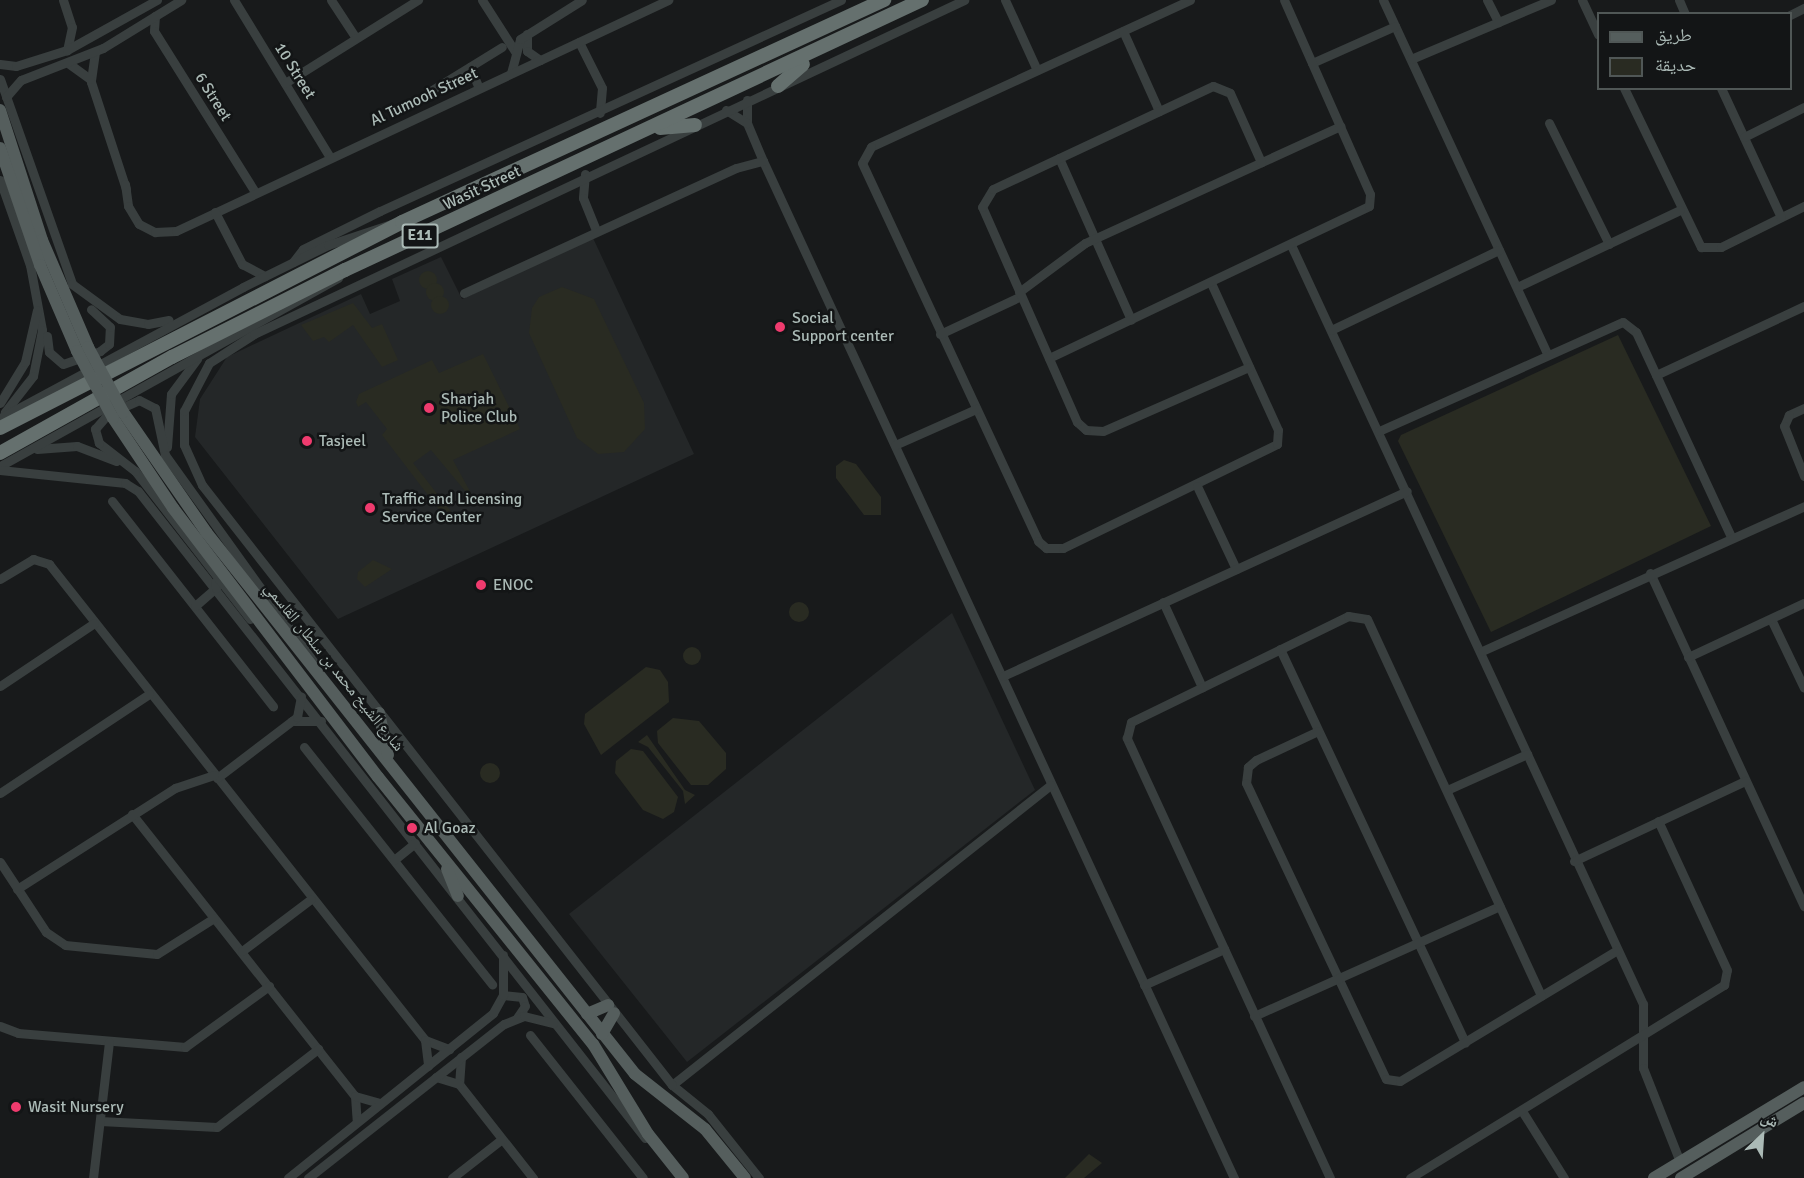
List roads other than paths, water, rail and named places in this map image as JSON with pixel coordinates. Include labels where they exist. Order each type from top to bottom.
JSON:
[{"type":"highway","points":[[835,23],[843,11],[866,0]]},
{"type":"highway","name":"Wasit Street","points":[[0,428],[402,222],[884,0]]},
{"type":"highway","name":"Wasit Street","points":[[0,453],[164,361],[345,270],[922,0]]},
{"type":"highway","points":[[778,86],[792,70],[841,47],[847,34]]},
{"type":"highway","points":[[646,130],[695,125]]},
{"type":"main road","name":"شارع الشيخ محمد بن سلطان القاسمي","points":[[0,110],[42,240],[83,349]]},
{"type":"main road","name":"شارع الشيخ محمد بن سلطان القاسمي","points":[[0,148],[40,265],[118,415],[173,508],[444,860],[592,1044],[648,1134],[683,1178]]},
{"type":"main road","name":"شارع الشيخ محمد بن سلطان القاسمي","points":[[118,415],[175,492],[316,667],[602,1034],[641,1080],[705,1129],[745,1178]]},
{"type":"main road","points":[[378,713],[393,767]]},
{"type":"main road","points":[[444,860],[458,896]]},
{"type":"main road","points":[[587,1014],[611,1009]]},
{"type":"main road","points":[[602,1034],[611,1009]]},
{"type":"main road","points":[[1654,1178],[1804,1087]]},
{"type":"main road","points":[[1681,1178],[1804,1103]]},
{"type":"street","points":[[63,0],[72,27],[67,50]]},
{"type":"street","points":[[0,64],[16,66],[67,50],[89,41],[157,0]]},
{"type":"street","points":[[6,97],[21,80],[95,52],[180,0]]},
{"type":"street","name":"10 Street","points":[[234,0],[330,157]]},
{"type":"street","points":[[331,0],[356,38]]},
{"type":"street","points":[[285,83],[418,0]]},
{"type":"street","points":[[482,0],[516,53]]},
{"type":"street","points":[[511,73],[516,53],[527,34],[582,0]]},
{"type":"street","name":"Al Tumooh Street","points":[[91,81],[131,213],[144,227],[171,232],[668,0]]},
{"type":"street","points":[[293,262],[303,249],[380,211],[600,113],[841,0]]},
{"type":"street","points":[[0,468],[205,351],[257,329],[585,174],[964,0]]},
{"type":"street","points":[[1190,0],[871,147],[862,158],[975,409],[1038,541],[1046,548],[1063,548],[1197,486],[1277,444],[1278,430],[1211,283]]},
{"type":"street","points":[[1049,358],[1369,206],[1370,194],[1284,0]]},
{"type":"street","points":[[1383,0],[1547,352]]},
{"type":"street","points":[[1487,0],[1498,22]]},
{"type":"street","points":[[1411,59],[1551,0]]},
{"type":"street","points":[[1582,0],[1597,31]]},
{"type":"street","points":[[1004,1],[1037,70]]},
{"type":"street","name":"6 Street","points":[[155,16],[154,31],[255,192]]},
{"type":"street","points":[[1312,63],[1395,26]]},
{"type":"street","points":[[72,27],[89,41]]},
{"type":"street","points":[[1123,31],[1159,111]]},
{"type":"street","points":[[527,34],[527,51],[540,60]]},
{"type":"street","points":[[579,42],[602,88],[624,102]]},
{"type":"street","points":[[432,90],[502,47]]},
{"type":"street","points":[[91,81],[95,52]]},
{"type":"street","points":[[68,63],[91,81]]},
{"type":"street","points":[[16,66],[10,75],[21,80]]},
{"type":"street","points":[[470,67],[479,88]]},
{"type":"street","points":[[0,80],[72,284],[108,323],[111,336],[100,351],[67,365],[49,352],[44,298],[3,197],[0,180]]},
{"type":"street","points":[[1249,367],[1097,432],[1077,422],[982,202],[993,189],[1213,86],[1225,87],[1261,162]]},
{"type":"street","points":[[600,113],[602,88]]},
{"type":"street","points":[[1625,90],[1694,240],[1711,249],[1804,206]]},
{"type":"street","points":[[1722,90],[1781,217]]},
{"type":"street","points":[[747,100],[747,123],[763,161],[1234,1178]]},
{"type":"street","points":[[1744,137],[1804,107]]},
{"type":"street","points":[[726,110],[747,123]]},
{"type":"street","points":[[1549,123],[1609,244]]},
{"type":"street","points":[[940,334],[1020,294],[1095,238],[1340,126]]},
{"type":"street","points":[[1059,158],[1131,320]]},
{"type":"street","points":[[464,293],[736,168],[763,161]]},
{"type":"street","points":[[585,174],[583,198],[596,231]]},
{"type":"street","points":[[562,186],[583,198]]},
{"type":"street","points":[[1517,287],[1680,210]]},
{"type":"street","points":[[215,212],[242,264],[243,287]]},
{"type":"street","points":[[0,418],[194,312],[293,262],[363,231],[402,222]]},
{"type":"street","points":[[1291,245],[1482,651],[1574,861],[1643,1004],[1645,1075],[1680,1162]]},
{"type":"street","points":[[1331,330],[1499,250]]},
{"type":"street","points":[[242,264],[265,276]]},
{"type":"street","points":[[0,418],[22,394],[37,367],[42,339],[39,299],[30,265]]},
{"type":"street","points":[[345,270],[321,291],[257,329],[209,363],[187,400],[187,455],[216,502],[378,713],[611,1009],[672,1085],[708,1114],[759,1178]]},
{"type":"street","points":[[72,284],[101,310],[127,321],[155,324],[194,312]]},
{"type":"street","points":[[0,403],[25,362],[39,299]]},
{"type":"street","points":[[1656,375],[1804,306]]},
{"type":"street","points":[[1378,431],[1547,352],[1623,322],[1636,332],[1731,537]]},
{"type":"street","points":[[171,464],[168,406],[179,379],[205,351]]},
{"type":"street","points":[[304,679],[213,572],[129,464],[99,442],[95,429],[101,419],[132,402],[151,403],[171,464],[316,667]]},
{"type":"street","points":[[1804,408],[1789,415],[1784,426],[1804,476]]},
{"type":"street","points":[[895,445],[975,409]]},
{"type":"street","points":[[18,456],[53,445],[77,446],[120,464],[146,487]]},
{"type":"street","points":[[0,468],[125,483],[143,497],[458,896],[676,1178]]},
{"type":"street","points":[[1197,486],[1236,569]]},
{"type":"street","points":[[1003,676],[1407,491]]},
{"type":"street","points":[[195,498],[216,502]]},
{"type":"street","points":[[112,501],[273,705]]},
{"type":"street","points":[[1482,651],[1650,573],[1804,506]]},
{"type":"street","points":[[0,579],[33,559],[44,560],[425,1040],[449,1049]]},
{"type":"street","points":[[213,572],[216,588]]},
{"type":"street","points":[[1650,573],[1804,906]]},
{"type":"street","points":[[195,606],[216,588]]},
{"type":"street","points":[[1163,602],[1202,687]]},
{"type":"street","points":[[1688,657],[1804,603]]},
{"type":"street","points":[[1330,1178],[1126,734],[1134,719],[1348,616],[1367,619],[1541,996]]},
{"type":"street","points":[[1771,619],[1804,688]]},
{"type":"street","points":[[0,686],[94,623]]},
{"type":"street","points":[[1280,649],[1465,1043]]},
{"type":"street","points":[[0,793],[149,694]]},
{"type":"street","points":[[292,722],[301,696]]},
{"type":"street","points":[[17,889],[132,814],[185,783],[216,776],[292,722],[321,721]]},
{"type":"street","points":[[1318,731],[1256,760],[1245,778],[1337,981],[1386,1079],[1400,1081],[1617,950]]},
{"type":"street","points":[[304,747],[492,984]]},
{"type":"street","points":[[1447,790],[1527,754]]},
{"type":"street","points":[[1574,861],[1745,781]]},
{"type":"street","points":[[672,1085],[1051,785]]},
{"type":"street","points":[[132,814],[355,1096],[357,1122]]},
{"type":"street","points":[[1410,1178],[1722,988],[1727,978],[1659,821]]},
{"type":"street","points":[[394,860],[415,843]]},
{"type":"street","points":[[0,862],[52,938],[73,947],[163,953],[214,918]]},
{"type":"street","points":[[242,951],[311,899]]},
{"type":"street","points":[[1254,1016],[1419,945],[1500,906]]},
{"type":"street","points":[[1144,985],[1224,949]]},
{"type":"street","points":[[288,1178],[490,1017],[503,995],[503,955]]},
{"type":"street","points":[[0,1026],[12,1032],[110,1042],[192,1045],[269,986]]},
{"type":"street","points":[[308,1178],[461,1057],[517,1018],[525,1006],[522,997],[503,995]]},
{"type":"street","points":[[517,1018],[555,1024]]},
{"type":"street","points":[[530,1035],[643,1178]]},
{"type":"street","points":[[425,1040],[428,1066]]},
{"type":"street","points":[[93,1178],[110,1042]]},
{"type":"street","points":[[100,1121],[211,1129],[318,1049]]},
{"type":"street","points":[[459,1084],[461,1057]]},
{"type":"street","points":[[436,1077],[459,1084],[533,1178]]},
{"type":"street","points":[[355,1096],[380,1103]]},
{"type":"street","points":[[1522,1111],[1564,1178]]},
{"type":"street","points":[[452,1178],[502,1139]]},
{"type":"place","name":"Social Support center","points":[[780,327]]},
{"type":"place","name":"Sharjah Police Club","points":[[429,408]]},
{"type":"place","name":"Tasjeel","points":[[307,441]]},
{"type":"place","name":"Traffic and Licensing Service Center","points":[[370,508]]},
{"type":"place","name":"ENOC","points":[[481,585]]},
{"type":"place","name":"Al Goaz","points":[[412,828]]},
{"type":"place","name":"Wasit Nursery","points":[[16,1107]]}]
